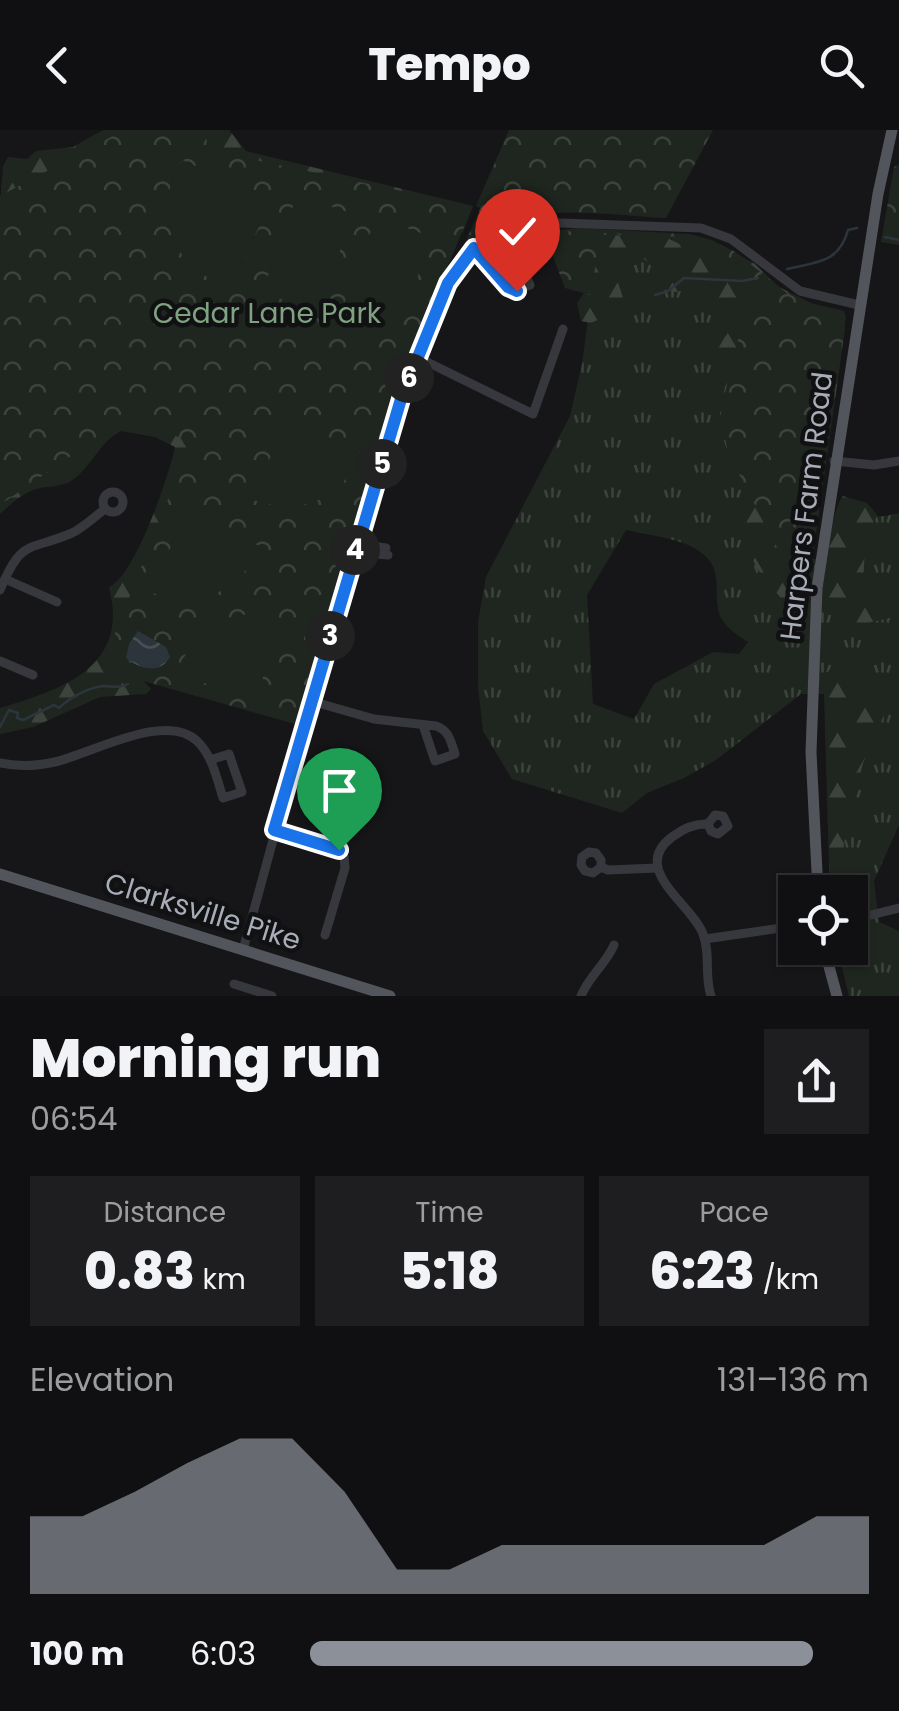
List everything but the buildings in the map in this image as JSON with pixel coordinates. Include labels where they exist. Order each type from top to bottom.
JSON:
[{"type":"main road","name":"Harpers Farm Road","points":[[817,875],[811,752],[813,626],[834,461],[860,304],[893,149],[892,130]]},
{"type":"main road","name":"Clarksville Pike","points":[[0,874],[390,996]]},
{"type":"main road","points":[[829,965],[837,996]]},
{"type":"street","points":[[243,950],[311,701],[416,357],[454,272],[474,248],[504,229],[548,220],[701,228],[731,239],[800,291],[817,298],[860,304]]},
{"type":"street","points":[[474,248],[493,270]]},
{"type":"street","points":[[416,357],[533,414],[563,329]]},
{"type":"street","points":[[834,461],[874,465],[899,460]]},
{"type":"street","points":[[0,590],[16,557],[28,547],[74,532],[104,508]]},
{"type":"street","points":[[356,548],[387,551]]},
{"type":"street","points":[[5,579],[58,602]]},
{"type":"street","points":[[0,661],[33,675]]},
{"type":"street","points":[[311,701],[374,719],[423,725]]},
{"type":"street","points":[[0,763],[19,766],[54,762],[164,728],[190,735],[204,748],[223,798],[242,792],[229,754],[210,760]]},
{"type":"street","points":[[708,824],[693,825],[666,841],[657,868],[662,881],[692,913],[706,939],[710,996]]},
{"type":"street","points":[[274,830],[332,847],[344,856],[345,868],[326,935]]},
{"type":"street","points":[[600,867],[616,871],[657,868]]},
{"type":"street","points":[[868,917],[899,908]]},
{"type":"street","points":[[706,939],[778,928]]},
{"type":"street","points":[[582,996],[589,978],[614,945]]},
{"type":"street","points":[[234,984],[272,996]]},
{"type":"green space","points":[[103,130],[229,130],[246,151],[473,206],[463,232],[0,203],[3,166],[8,157],[27,159],[36,151],[73,147]]},
{"type":"green space","name":"Cedar Lane Park","points":[[124,130],[205,130],[208,150],[473,206],[397,386],[295,724],[101,669],[191,441],[124,419],[0,505],[0,196]]},
{"type":"green space","points":[[509,130],[713,130],[666,218],[586,213],[533,215],[508,221],[463,248],[480,208],[476,206]]},
{"type":"green space","points":[[182,160],[262,196],[267,208],[232,288],[195,268],[172,238],[168,200]]},
{"type":"green space","points":[[899,164],[899,245],[881,242],[894,167]]},
{"type":"green space","points":[[297,195],[353,214],[318,312],[262,292]]},
{"type":"green space","points":[[0,217],[195,440],[138,675],[151,689],[146,694],[100,697],[33,727],[0,734],[0,708],[68,682],[100,655],[110,637],[113,614],[109,587],[119,579],[140,546],[175,447],[155,437],[121,431],[71,481],[29,492],[0,514]]},
{"type":"green space","points":[[376,217],[432,237],[396,335],[340,315]]},
{"type":"green space","points":[[579,228],[689,234],[712,240],[755,264],[779,287],[843,319],[845,329],[806,604],[788,605],[769,584],[746,545],[744,517],[749,503],[754,503],[730,399],[712,365],[710,349],[715,339],[727,335],[734,300],[715,299],[696,289],[674,292],[641,257],[622,251],[616,268],[623,298],[617,311],[591,323],[581,321],[577,303],[584,293],[586,276],[567,256],[547,247],[542,236]]},
{"type":"green space","points":[[543,230],[704,238],[734,251],[788,294],[844,311],[810,559],[781,555],[728,453],[720,413],[753,279],[667,238],[612,235],[595,268],[591,295],[565,288]]},
{"type":"green space","points":[[612,235],[754,279],[781,555],[831,561],[838,518],[899,513],[899,825],[874,881],[879,922],[899,931],[899,996],[849,996],[841,965],[868,965],[868,875],[829,875],[824,694],[801,694],[716,760],[647,793],[622,813],[512,779],[483,731],[478,622],[486,577],[570,416],[582,364],[595,268]],"holes":[[[626,530],[677,541],[710,561],[716,578],[719,613],[731,630],[748,642],[739,654],[713,652],[654,684],[634,719],[593,704],[587,595]]]},
{"type":"green space","points":[[287,425],[361,453],[343,482],[318,500],[288,506],[254,500],[282,427]]},
{"type":"green space","points":[[843,496],[867,503],[877,515],[865,548],[862,603],[867,606],[899,600],[899,616],[843,625],[835,621],[829,610],[825,595],[827,559],[835,515]]},
{"type":"green space","points":[[186,517],[260,546],[242,575],[217,593],[186,599],[153,593],[181,520]]},
{"type":"green space","points":[[252,614],[279,619],[258,695],[252,697],[177,675],[188,651],[204,632],[226,619]]},
{"type":"green space","points":[[830,669],[837,670],[883,704],[884,715],[863,763],[845,835],[842,865],[847,875],[830,875],[824,678]]},
{"type":"water","points":[[138,631],[166,647],[170,657],[166,663],[150,668],[126,658]]},
{"type":"waterway","points":[[787,269],[825,260],[839,249],[848,230],[857,228]]},
{"type":"waterway","points":[[885,237],[899,240]]},
{"type":"waterway","points":[[655,295],[668,291],[684,278],[758,278]]},
{"type":"waterway","points":[[0,727],[9,710],[23,720],[54,705],[59,708],[92,688],[128,684]]},
{"type":"route","points":[[339,850],[274,830],[400,402],[448,283],[474,248],[508,287],[517,291]]}]
